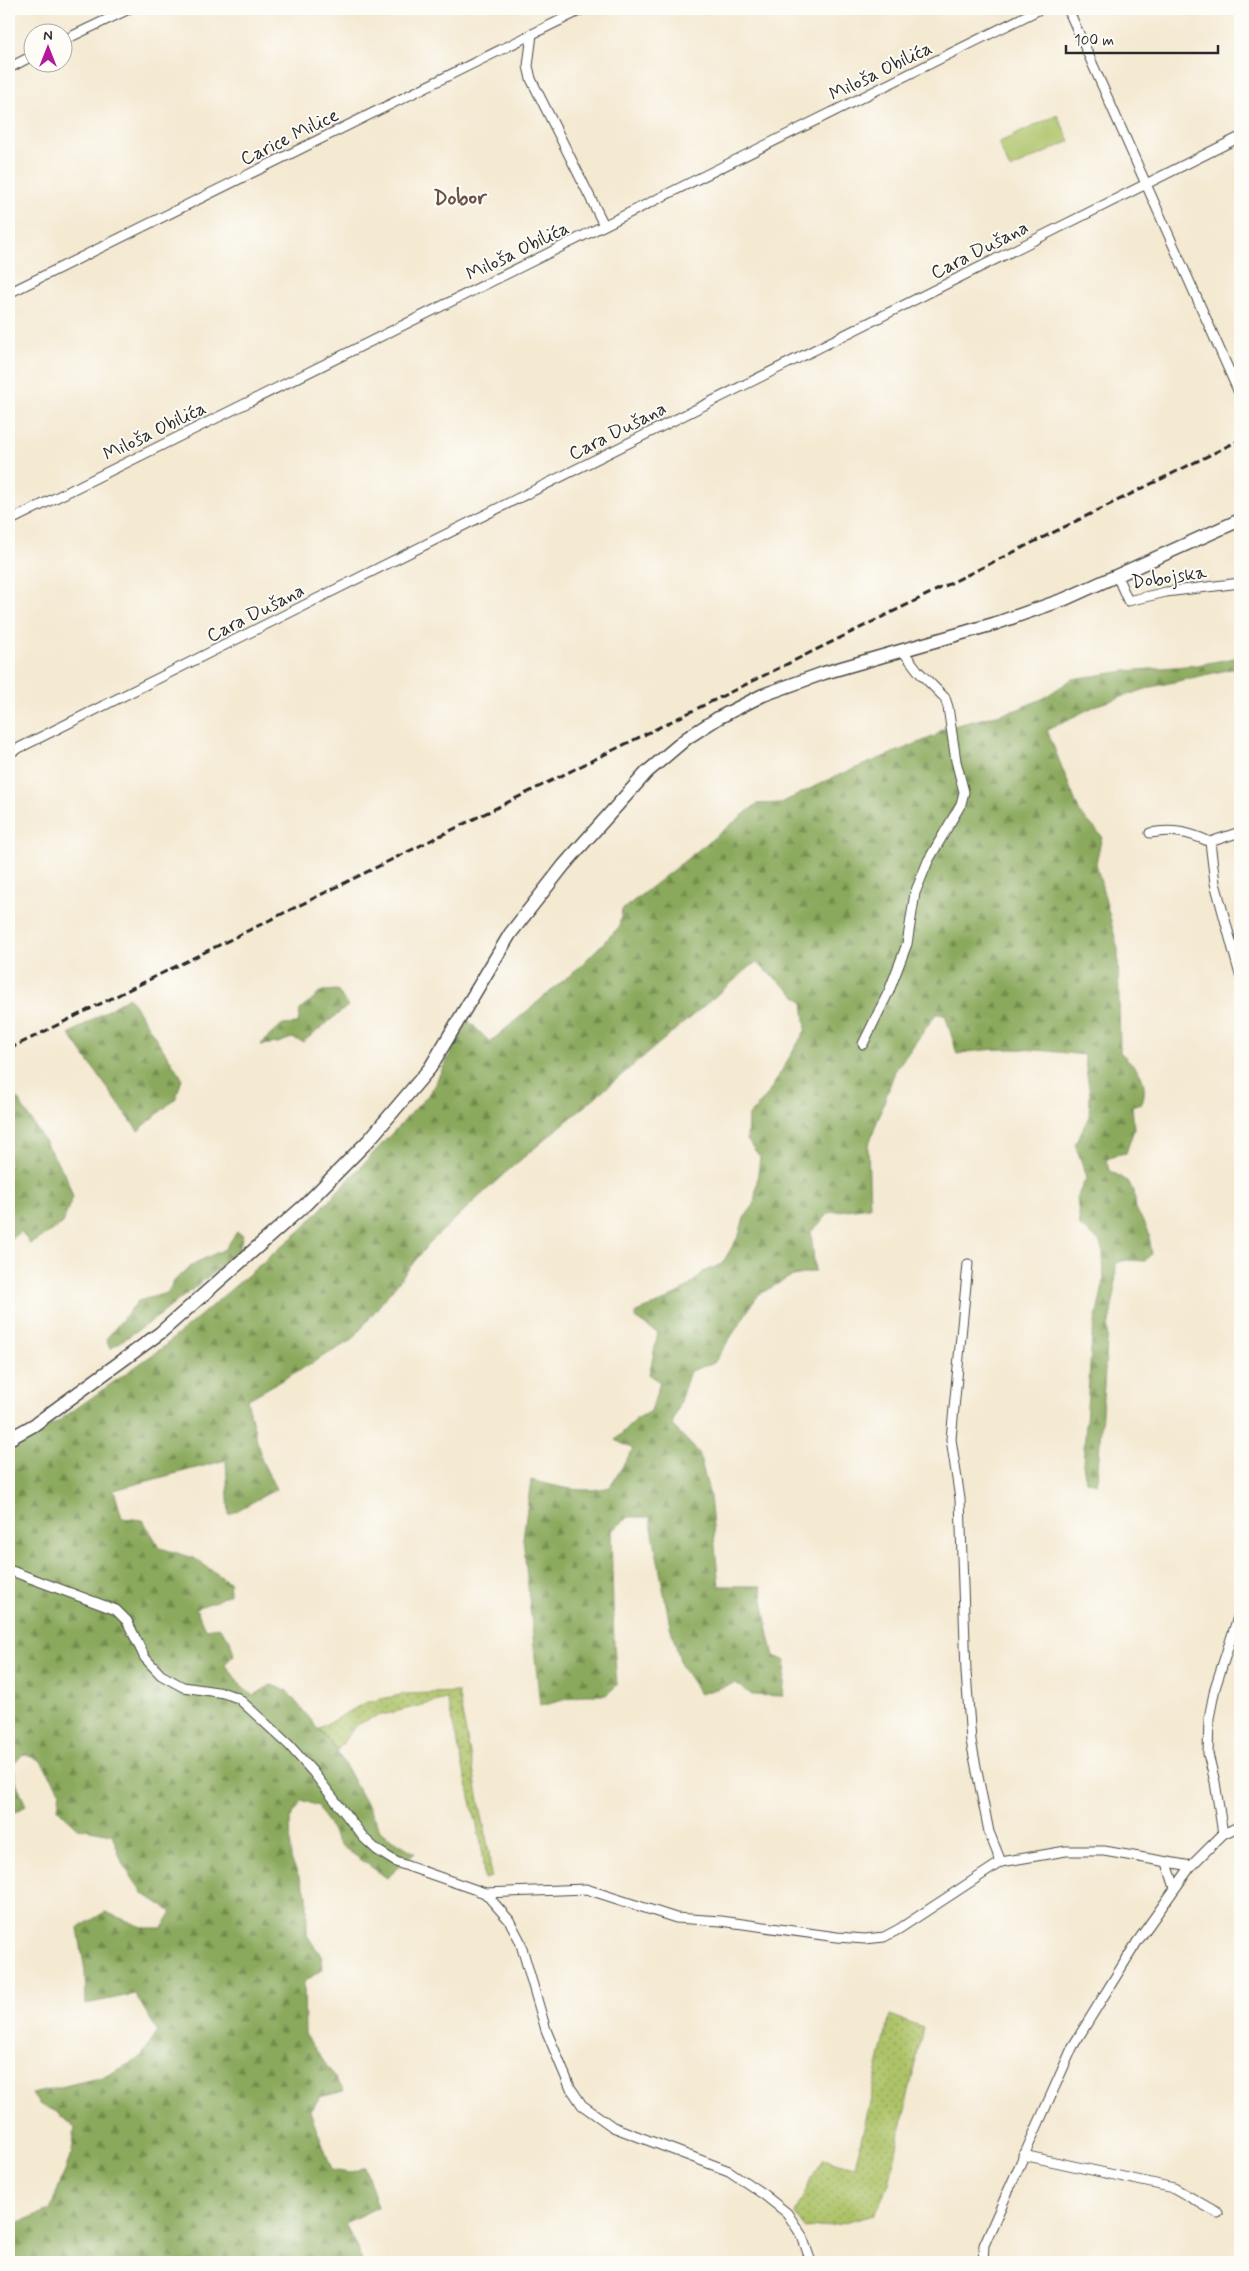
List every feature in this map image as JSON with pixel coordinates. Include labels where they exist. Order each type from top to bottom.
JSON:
[{"type":"main road","points":[[9,1439],[34,1425],[160,1333],[306,1204],[369,1140],[430,1068],[492,963],[533,904],[604,818],[647,772],[687,738],[718,718],[763,695],[824,673],[997,622],[1056,602],[1240,520]]},
{"type":"street","points":[[72,36],[129,9]]},
{"type":"street","name":"Carice Milice","points":[[9,293],[583,9]]},
{"type":"street","name":"Miloša Obilića","points":[[9,521],[1040,9]]},
{"type":"street","points":[[1068,9],[1240,395]]},
{"type":"street","points":[[532,34],[528,66],[532,79],[604,225]]},
{"type":"street","points":[[9,68],[22,61]]},
{"type":"street","name":"Cara Dušana","points":[[9,753],[1240,137]]},
{"type":"street","name":"Dobojska","points":[[1117,576],[1128,601],[1166,592],[1240,582]]},
{"type":"street","points":[[863,1044],[889,991],[907,944],[915,892],[928,861],[962,804],[964,792],[956,760],[945,698],[919,672],[902,650]]},
{"type":"street","points":[[1150,833],[1168,830],[1184,832],[1210,842],[1240,832]]},
{"type":"street","points":[[1210,842],[1215,883],[1240,975]]},
{"type":"street","points":[[968,1264],[951,1440],[960,1499],[966,1672],[971,1741],[989,1832],[1001,1862]]},
{"type":"street","points":[[9,1570],[116,1610],[127,1621],[145,1658],[161,1675],[183,1687],[224,1693],[238,1698],[258,1715],[313,1772],[364,1838],[378,1850],[396,1862],[485,1893],[586,1889],[676,1918],[721,1920],[828,1936],[865,1939],[884,1937],[899,1929],[1001,1862],[1076,1851],[1104,1851],[1191,1866]]},
{"type":"street","points":[[1223,1834],[1215,1782],[1208,1754],[1209,1718],[1215,1688],[1240,1611]]},
{"type":"street","points":[[983,2262],[984,2245],[1073,2046],[1137,1942],[1191,1866],[1223,1834],[1240,1826]]},
{"type":"street","points":[[1167,1863],[1175,1888]]},
{"type":"street","points":[[485,1893],[509,1920],[520,1941],[546,2030],[570,2088],[582,2105],[613,2127],[729,2171],[786,2213],[802,2236],[811,2262]]},
{"type":"street","points":[[1023,2155],[1174,2188],[1218,2213]]},
{"type":"green space","points":[[1057,115],[1070,141],[1010,169],[998,143]]},
{"type":"green space","points":[[1240,657],[1240,667],[1152,687],[1097,705],[1047,730],[1080,813],[1102,836],[1096,863],[1118,949],[1120,1052],[1136,1068],[1143,1080],[1144,1087],[1142,1103],[1132,1106],[1134,1129],[1126,1153],[1115,1155],[1106,1160],[1109,1170],[1126,1180],[1134,1191],[1136,1209],[1148,1230],[1152,1254],[1145,1261],[1126,1260],[1116,1263],[1115,1292],[1108,1328],[1097,1484],[1086,1481],[1083,1464],[1092,1337],[1104,1281],[1103,1253],[1099,1240],[1080,1226],[1077,1197],[1087,1177],[1075,1144],[1089,1117],[1090,1094],[1084,1055],[1005,1049],[957,1054],[945,1014],[936,1014],[895,1071],[868,1147],[870,1207],[831,1212],[811,1232],[815,1271],[790,1277],[758,1295],[714,1363],[690,1371],[672,1425],[699,1453],[710,1496],[719,1586],[761,1586],[774,1656],[786,1661],[783,1696],[752,1695],[736,1683],[700,1694],[682,1667],[670,1626],[650,1517],[629,1517],[611,1531],[617,1685],[606,1695],[584,1695],[540,1706],[523,1538],[531,1480],[580,1490],[610,1487],[633,1449],[615,1440],[636,1419],[651,1411],[660,1382],[649,1375],[658,1333],[636,1319],[636,1312],[663,1302],[689,1286],[703,1272],[722,1264],[739,1235],[744,1218],[754,1205],[760,1157],[747,1140],[748,1117],[768,1094],[806,1029],[803,1002],[756,962],[505,1173],[429,1243],[352,1340],[247,1400],[262,1461],[276,1489],[229,1515],[226,1460],[114,1490],[122,1518],[143,1520],[160,1548],[194,1558],[230,1583],[229,1594],[196,1608],[205,1629],[219,1627],[230,1640],[234,1655],[225,1664],[242,1687],[253,1696],[271,1685],[286,1690],[337,1751],[382,1833],[415,1853],[387,1878],[339,1844],[318,1806],[302,1800],[290,1819],[291,1859],[307,1894],[307,1935],[322,1957],[323,1969],[304,1982],[305,2034],[344,2091],[320,2097],[310,2111],[332,2170],[349,2173],[365,2167],[378,2207],[345,2223],[363,2262],[9,2262],[9,2226],[50,2210],[72,2152],[75,2128],[56,2112],[39,2104],[32,2094],[106,2076],[140,2058],[158,2032],[135,1994],[86,2004],[85,1971],[78,1928],[105,1912],[145,1928],[162,1928],[172,1912],[143,1893],[123,1865],[112,1834],[78,1828],[58,1809],[60,1790],[40,1760],[23,1754],[13,1765],[17,1784],[26,1806],[9,1815],[9,1449],[60,1420],[162,1348],[301,1230],[430,1093],[468,1020],[490,1042],[576,970],[619,927],[622,910],[757,804],[781,803],[834,777],[935,736],[942,729],[1016,710],[1044,698],[1072,679],[1126,671],[1197,665]]},
{"type":"green space","points":[[337,990],[348,1006],[303,1042],[292,1038],[278,1043],[260,1045],[281,1025],[298,1024],[300,1010],[322,991]]},
{"type":"green space","points":[[129,997],[182,1078],[176,1098],[138,1131],[69,1034]]},
{"type":"green space","points":[[9,1085],[66,1176],[73,1197],[62,1224],[30,1244],[21,1231],[9,1240]]},
{"type":"green space","points":[[237,1232],[243,1235],[238,1253],[160,1315],[110,1349],[106,1339],[138,1301],[167,1293],[175,1280],[195,1263],[225,1249]]},
{"type":"green space","points":[[458,1692],[489,1852],[491,1877],[484,1879],[481,1843],[447,1699],[374,1717],[355,1726],[337,1751],[319,1728],[367,1702],[405,1694]]},
{"type":"green space","points":[[890,2015],[923,2027],[889,2184],[874,2215],[840,2224],[805,2229],[795,2213],[823,2159],[855,2167]]},
{"type":"railway","points":[[9,1049],[1240,440]]},
{"type":"district","name":"Dobor","points":[[460,197]]}]
